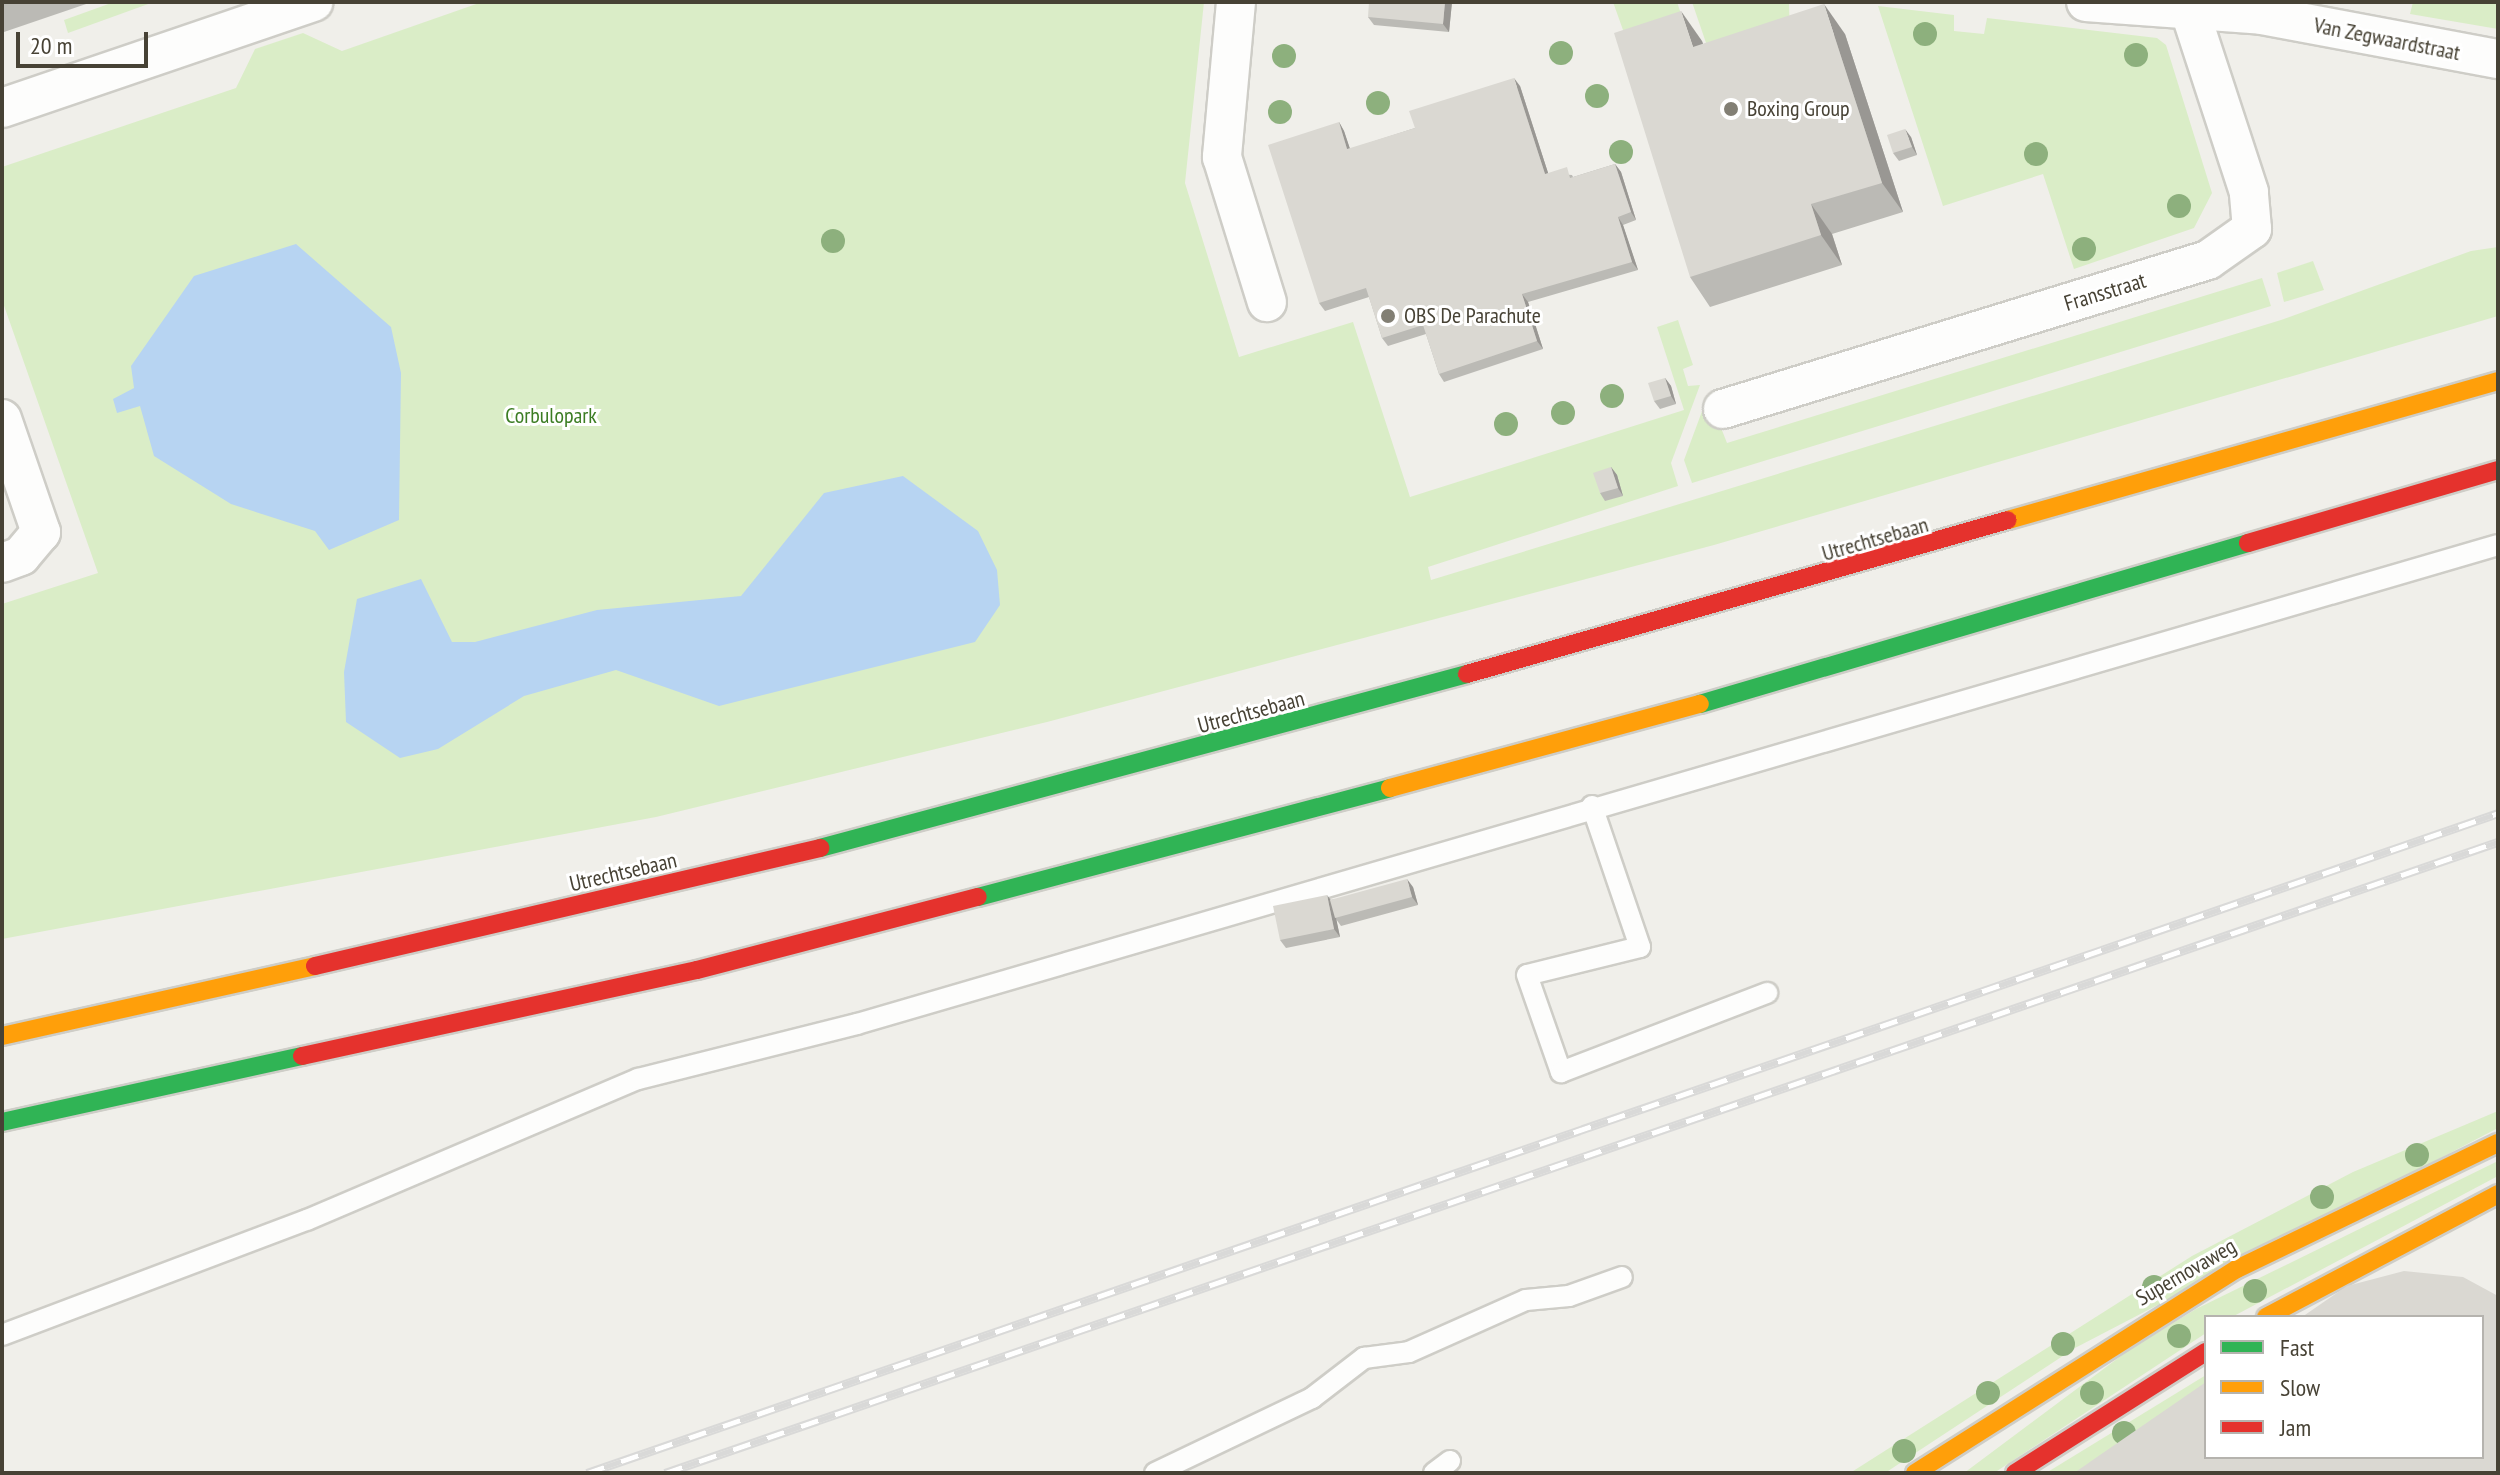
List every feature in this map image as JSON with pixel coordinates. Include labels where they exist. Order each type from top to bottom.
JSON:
[{"type":"main road","name":"Utrechtsebaan","points":[[2,1036],[638,894],[1177,757],[2498,381]]},
{"type":"main road","points":[[2,1122],[682,973],[1110,863],[1687,708],[2498,470]]},
{"type":"main road","name":"Supernovaweg","points":[[1915,1473],[2237,1269],[2498,1143]]},
{"type":"main road","points":[[2270,1315],[2445,1219],[2498,1194]]},
{"type":"main road","points":[[2445,1219],[2472,1224],[2498,1214]]},
{"type":"main road","points":[[2015,1473],[2204,1353]]},
{"type":"street","points":[[2,108],[313,2]]},
{"type":"street","points":[[1236,2],[1222,157],[1267,302]]},
{"type":"street","name":"Van Zegwaardstraat","points":[[2086,2],[2262,15],[2498,59]]},
{"type":"street","name":"Fransstraat","points":[[1723,409],[2208,260],[2252,229],[2249,192],[2189,8]]},
{"type":"street","points":[[2,419],[41,532],[21,556],[2,563]]},
{"type":"lane","points":[[2,1335],[307,1220],[609,1089],[857,1024],[1592,806],[2498,545]]},
{"type":"lane","points":[[1592,806],[1640,947],[1527,975],[1561,1072],[1767,993]]},
{"type":"lane","points":[[1155,1473],[1312,1398],[1364,1358],[1409,1352],[1526,1300],[1569,1296],[1622,1277]]},
{"type":"green space","points":[[114,2],[151,3],[68,33],[64,20]]},
{"type":"green space","name":"Corbulopark","points":[[482,2],[1204,2],[1185,183],[1239,357],[1353,322],[1410,497],[1684,410],[1657,327],[1678,320],[1693,365],[1683,369],[1688,386],[1700,385],[1671,463],[1678,486],[1428,567],[1431,580],[2281,320],[2471,251],[2498,247],[2498,316],[1714,545],[1047,722],[656,817],[2,939],[2,604],[98,573],[2,300],[2,167],[236,88],[255,49],[303,33],[342,51]]},
{"type":"green space","points":[[1613,2],[1677,2],[1690,41],[1633,58]]},
{"type":"green space","points":[[1692,2],[1789,2],[1790,48],[1716,72]]},
{"type":"green space","points":[[2413,2],[2498,2],[2498,29],[2410,14]]},
{"type":"green space","points":[[1878,6],[1954,15],[1954,31],[1984,34],[1987,18],[2157,38],[2166,45],[2212,193],[2194,228],[2074,269],[2043,174],[1943,206]]},
{"type":"green space","points":[[2313,261],[2324,290],[2284,302],[2277,273]]},
{"type":"green space","points":[[2262,278],[2271,306],[1692,483],[1684,460],[1708,395],[1727,443]]},
{"type":"green space","points":[[2498,1111],[2498,1128],[2075,1348],[1885,1473],[1850,1473],[2192,1256],[2353,1172]]},
{"type":"green space","points":[[2498,1161],[2498,1176],[2236,1315],[2204,1315],[2204,1334],[1994,1473],[1964,1473],[2129,1350],[2196,1309]]},
{"type":"green space","points":[[2204,1376],[2204,1391],[2082,1473],[2046,1473]]},
{"type":"water","points":[[296,244],[391,327],[401,373],[399,520],[329,550],[315,531],[231,504],[154,456],[140,406],[117,413],[113,399],[134,388],[131,366],[194,276]]},
{"type":"water","points":[[903,476],[978,531],[997,570],[1000,605],[975,642],[719,706],[616,670],[524,696],[438,749],[400,758],[346,722],[344,672],[357,599],[421,579],[452,642],[475,642],[597,610],[741,596],[824,493]]},
{"type":"building","points":[[1369,2],[1445,2],[1443,24],[1368,17]]},
{"type":"building","points":[[1824,4],[1882,183],[1811,204],[1821,235],[1690,277],[1614,33],[1681,11],[1693,47]]},
{"type":"building","points":[[1514,78],[1545,174],[1567,167],[1570,178],[1615,164],[1631,212],[1618,217],[1632,262],[1522,294],[1537,341],[1439,374],[1423,325],[1382,338],[1366,288],[1319,303],[1268,145],[1339,122],[1347,149],[1415,128],[1409,111]]},
{"type":"building","points":[[1905,129],[1912,147],[1893,153],[1887,135]]},
{"type":"building","points":[[1665,378],[1671,396],[1654,401],[1648,383]]},
{"type":"building","points":[[1611,467],[1618,488],[1600,493],[1593,473]]},
{"type":"building","points":[[1407,879],[1412,897],[1335,918],[1330,900]]},
{"type":"building","points":[[1327,895],[1334,929],[1280,940],[1273,906]]},
{"type":"building","points":[[2404,1271],[2463,1277],[2498,1296],[2498,1473],[2074,1473],[2204,1383],[2204,1459],[2484,1459],[2484,1315],[2305,1315],[2347,1286]]},
{"type":"railway","points":[[587,1473],[2498,813]]},
{"type":"railway","points":[[665,1473],[2498,842]]},
{"type":"traffic: fast","points":[[1700,704],[2248,543]]},
{"type":"traffic: fast","points":[[820,848],[1467,674]]},
{"type":"traffic: fast","points":[[978,897],[1390,788]]},
{"type":"traffic: fast","points":[[2,1122],[302,1056]]},
{"type":"traffic: slow","points":[[2008,520],[2498,381]]},
{"type":"traffic: slow","points":[[1390,788],[1700,704]]},
{"type":"traffic: slow","points":[[2,1036],[315,966]]},
{"type":"traffic: slow","points":[[1915,1473],[2237,1269],[2498,1143]]},
{"type":"traffic: slow","points":[[2270,1315],[2498,1194]]},
{"type":"traffic: jam","points":[[2248,543],[2498,470]]},
{"type":"traffic: jam","points":[[1467,674],[2008,520]]},
{"type":"traffic: jam","points":[[315,966],[820,848]]},
{"type":"traffic: jam","points":[[302,1056],[697,970],[978,897]]},
{"type":"traffic: jam","points":[[2015,1473],[2204,1353]]},
{"type":"place","name":"Boxing Group","points":[[1731,109]]},
{"type":"place","name":"OBS De Parachute","points":[[1388,316]]}]
